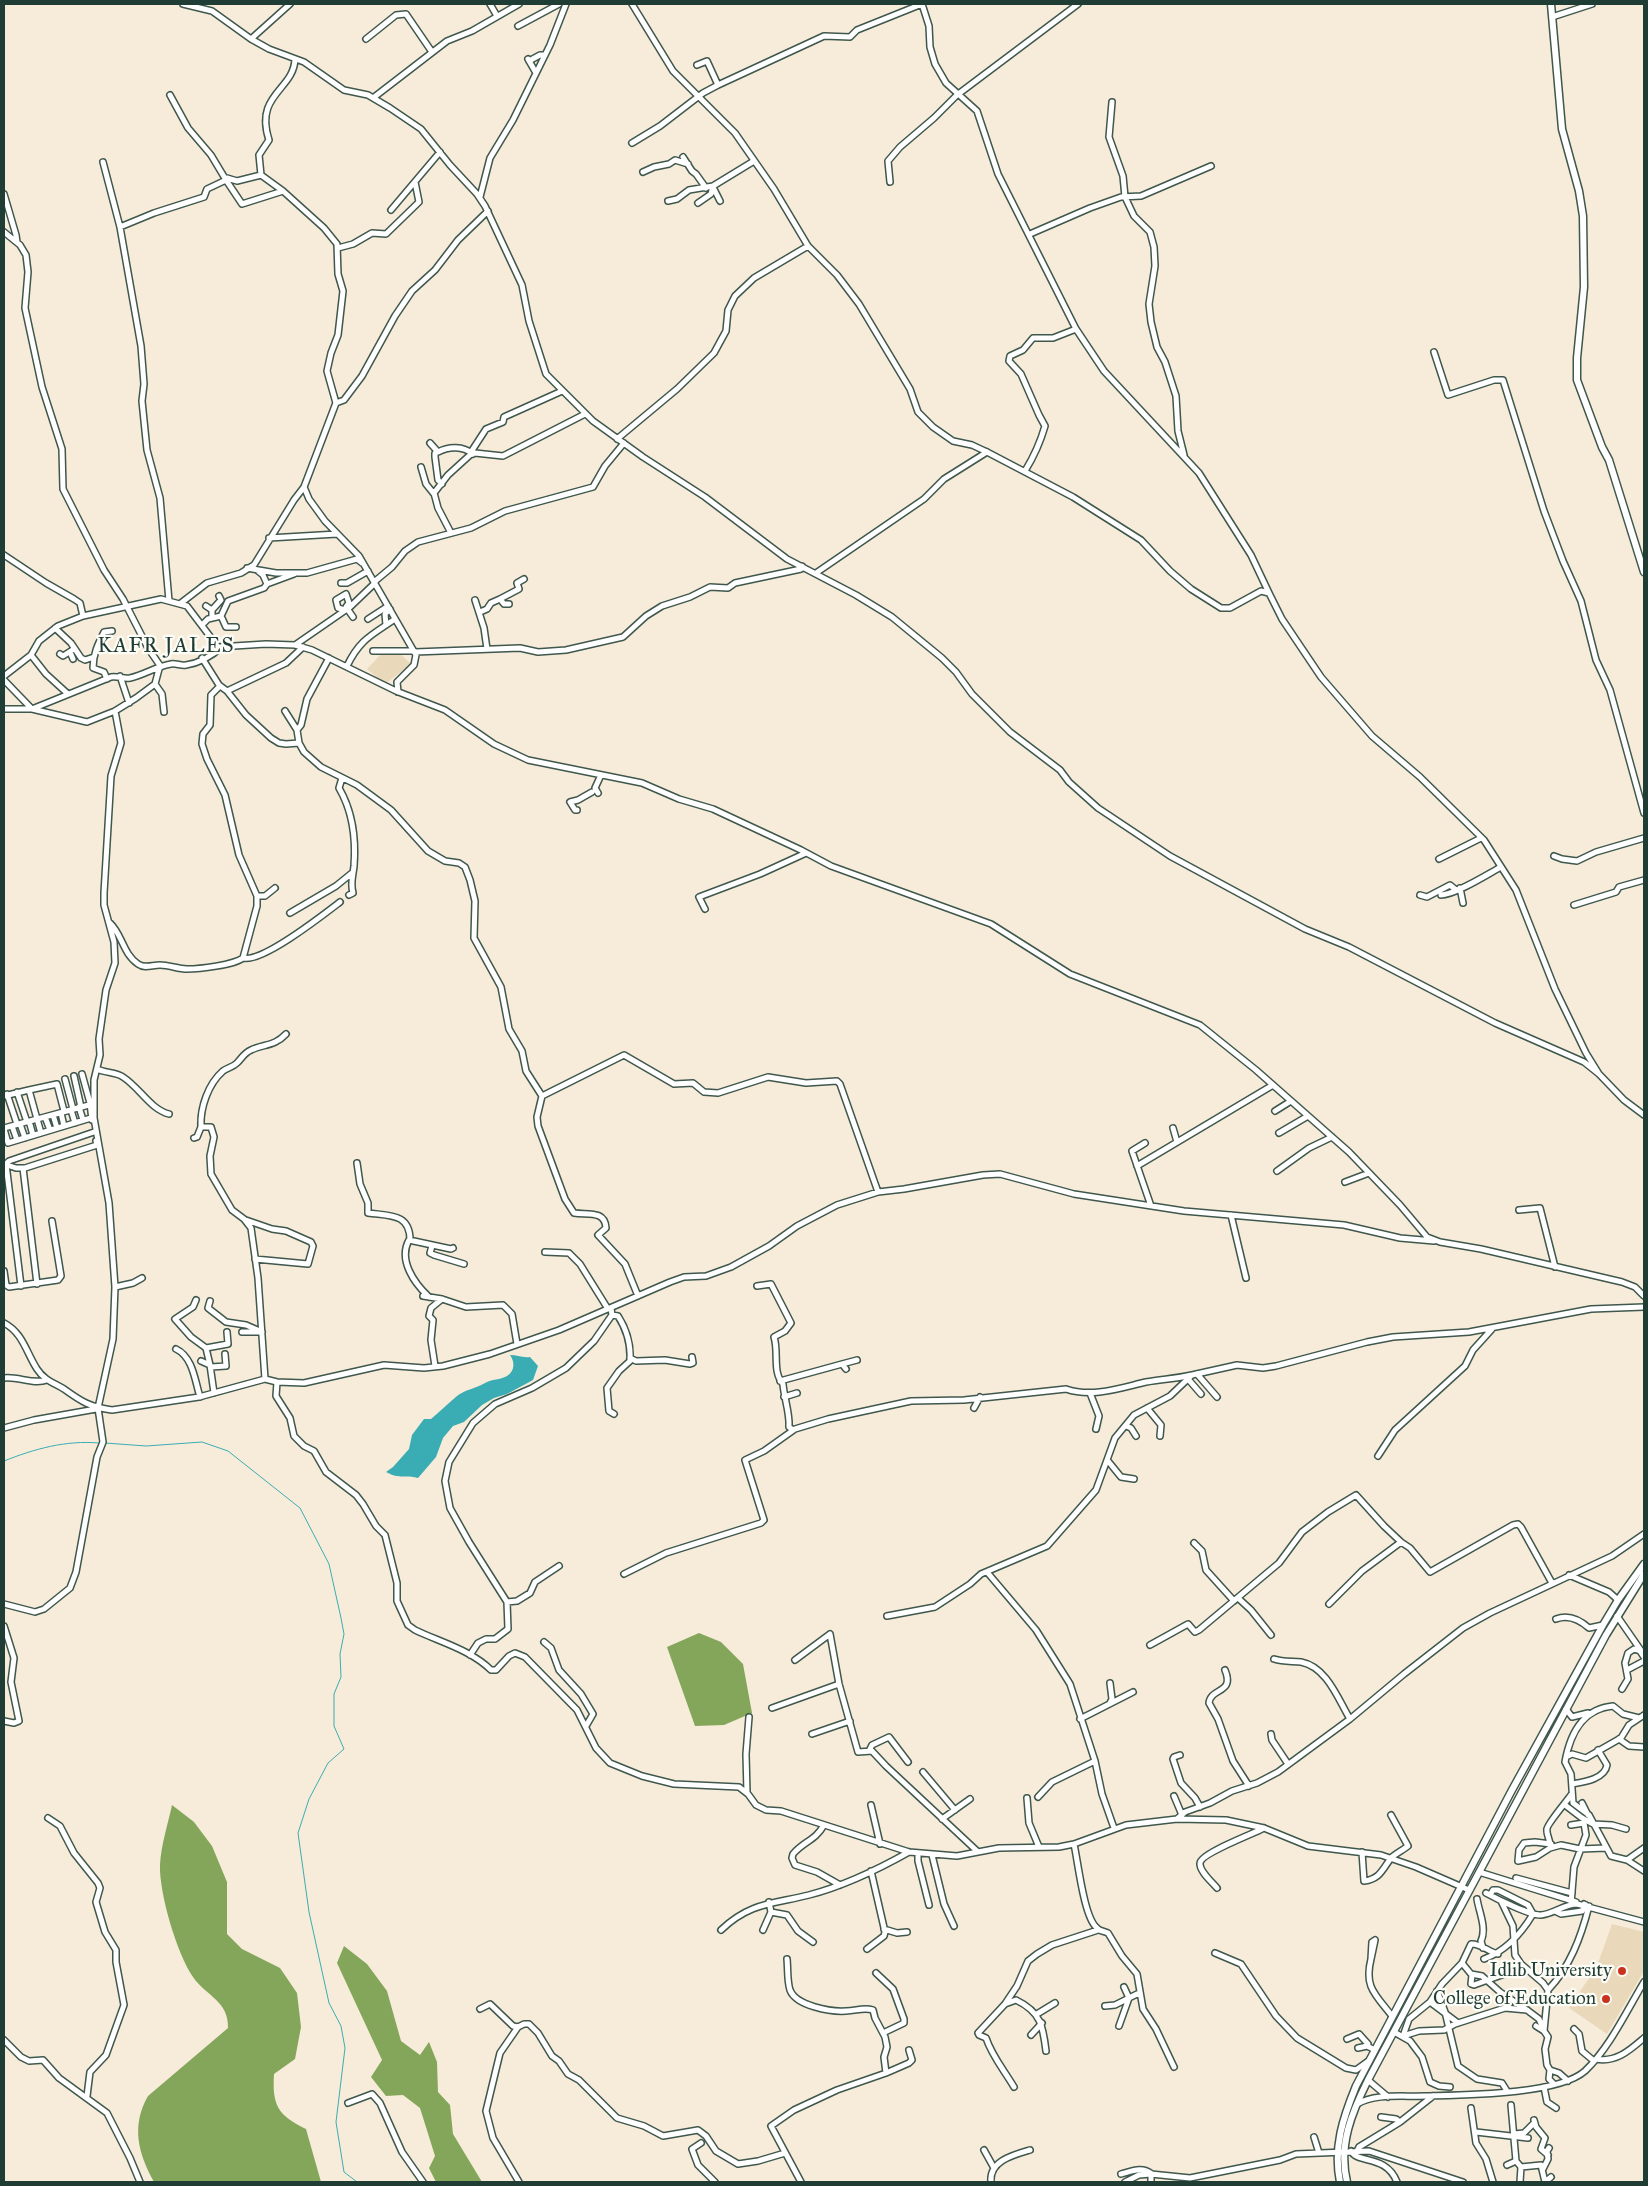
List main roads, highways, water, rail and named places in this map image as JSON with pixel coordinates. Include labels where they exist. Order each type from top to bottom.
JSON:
[{"type":"main road","points":[[1551,4],[1563,135],[1579,191],[1583,216],[1584,287],[1577,358],[1577,380],[1602,447],[1609,460],[1644,572]]},
{"type":"main road","points":[[1340,2182],[1337,2153],[1341,2125],[1356,2086],[1603,1625],[1644,1564]]},
{"type":"main road","points":[[1347,2182],[1344,2170],[1351,2152],[1346,2134],[1368,2080],[1617,1616],[1644,1574]]},
{"type":"water","points":[[510,1355],[530,1357],[538,1366],[533,1380],[507,1394],[494,1398],[482,1405],[464,1422],[453,1426],[443,1438],[436,1457],[418,1478],[395,1476],[386,1472],[409,1449],[412,1435],[424,1419],[431,1419],[463,1392],[510,1374],[513,1361]]},
{"type":"waterway","points":[[4,1461],[50,1446],[87,1442],[99,1443]]},
{"type":"waterway","points":[[105,1443],[146,1446],[202,1442],[228,1451],[300,1508],[329,1564],[344,1634],[340,1654],[341,1677],[334,1694],[334,1726],[344,1749],[328,1763],[309,1799],[298,1833],[309,1912],[329,2003],[341,2026],[345,2048],[336,2122],[344,2172],[357,2182]]},
{"type":"place","name":"Idlib University","points":[[1622,1971]]},
{"type":"place","name":"College of Education","points":[[1606,1999]]},
{"type":"district","name":"KAFR JALES","points":[[166,647]]}]
